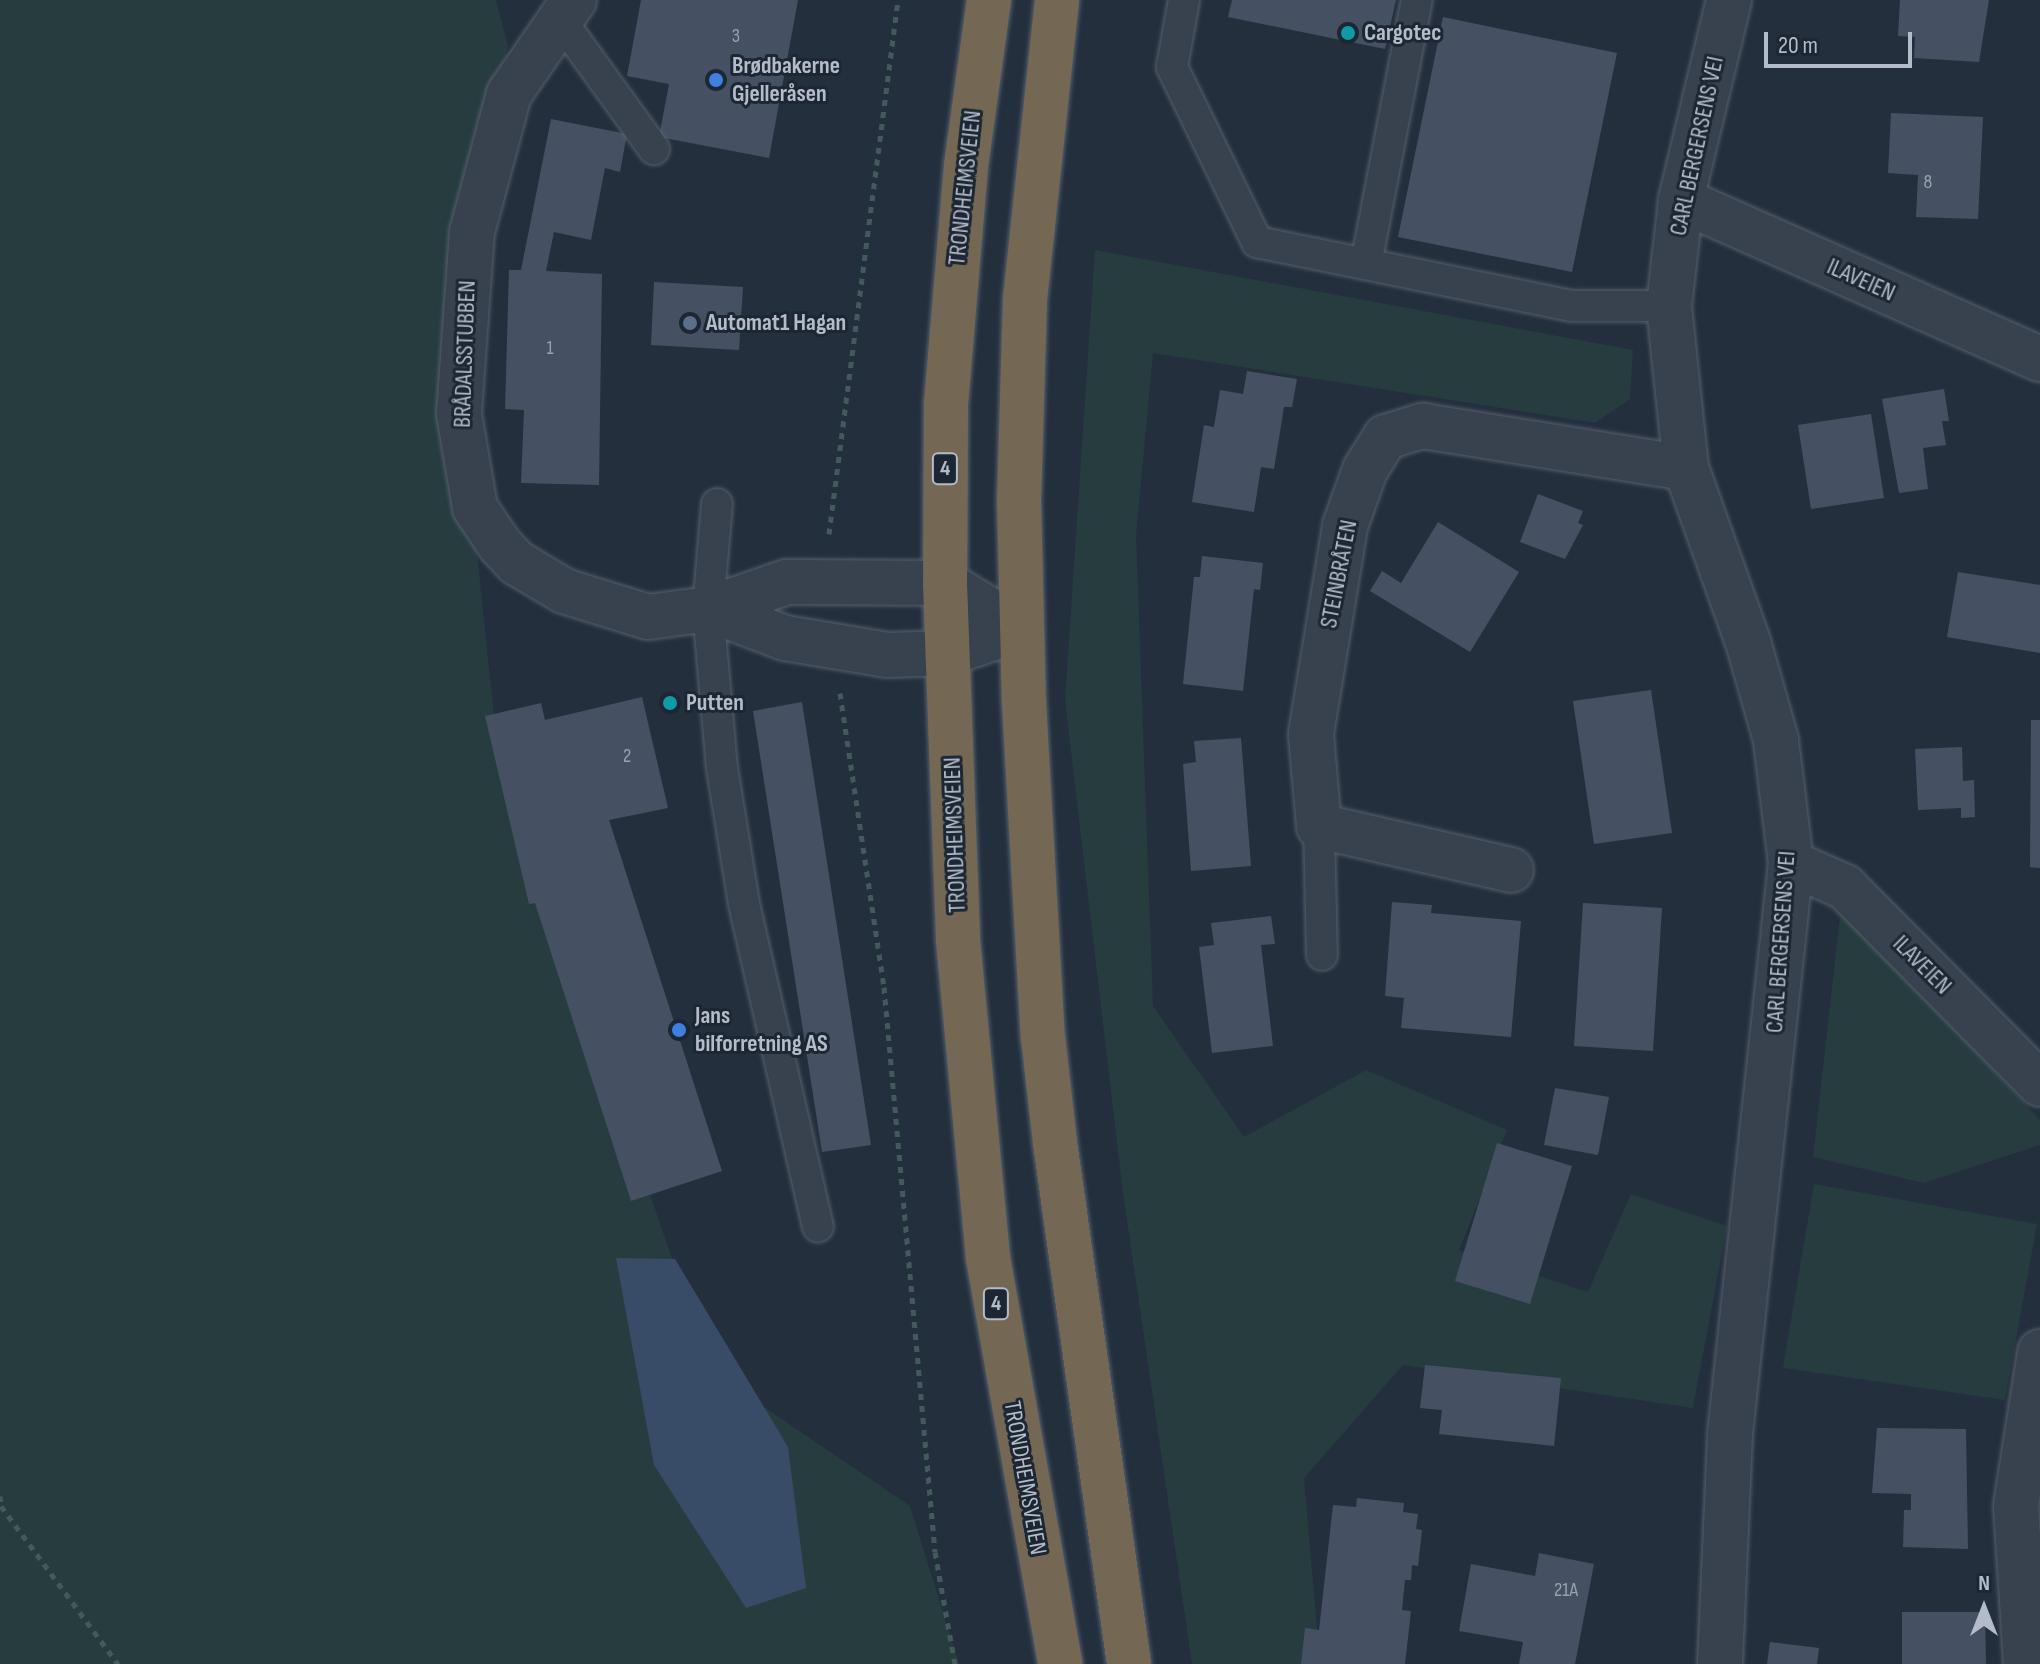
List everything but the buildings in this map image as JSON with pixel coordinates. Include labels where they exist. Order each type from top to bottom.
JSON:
[{"type":"highway","name":"TRONDHEIMSVEIEN","points":[[989,0],[966,166],[946,402],[945,583],[958,940],[974,1145],[1023,1470],[1060,1664]]},
{"type":"highway","points":[[1057,0],[1025,299],[1021,629],[1043,1037],[1080,1352],[1129,1664]]},
{"type":"street","name":"CARL BERGERSENS VEI","points":[[1720,1664],[1730,1434],[1791,863],[1776,740],[1748,642],[1686,468],[1669,306],[1681,200],[1729,0]]},
{"type":"street","name":"BRÅDALSSTUBBEN","points":[[566,9],[509,94],[479,191],[459,414],[471,492],[500,545],[517,563],[564,591],[648,617],[708,609],[787,582],[945,583]]},
{"type":"street","name":"ILAVEIEN","points":[[1681,200],[2040,359]]},
{"type":"street","name":"STEINBRÅTEN","points":[[1319,826],[1311,734],[1343,541],[1365,470],[1386,437],[1423,426],[1686,468]]},
{"type":"street","points":[[945,583],[1021,629]]},
{"type":"street","name":"BRÅDALSSTUBBEN","points":[[708,609],[785,638],[888,655],[948,653],[1021,629]]},
{"type":"street","points":[[1319,826],[1511,870]]},
{"type":"street","name":"ILAVEIEN","points":[[1791,863],[1845,887],[2040,1084]]},
{"type":"street","points":[[2026,1664],[2016,1506],[2040,1352]]},
{"type":"lane","points":[[1184,0],[1172,67],[1257,242],[1572,306],[1669,306]]},
{"type":"lane","points":[[1366,264],[1417,0]]},
{"type":"lane","points":[[566,9],[654,149]]},
{"type":"lane","points":[[717,504],[708,609],[712,697],[744,904],[818,1227]]},
{"type":"lane","points":[[1319,826],[1322,955]]},
{"type":"path","points":[[828,540],[898,0]]},
{"type":"path","points":[[839,687],[884,987],[935,1552],[955,1664]]},
{"type":"path","points":[[0,1496],[1,1506],[118,1664]]},
{"type":"green space","points":[[0,0],[496,0],[508,46],[486,121],[468,467],[499,764],[712,1372],[910,1506],[959,1664],[0,1664]]},
{"type":"green space","points":[[1095,250],[1633,350],[1630,399],[1595,423],[1153,353],[1136,535],[1153,1006],[1244,1137],[1366,1070],[1507,1130],[1459,1250],[1588,1292],[1631,1194],[1727,1226],[1693,1408],[1403,1365],[1304,1478],[1320,1664],[1192,1664],[1123,1193],[1065,700]]},
{"type":"green space","points":[[1841,908],[2040,1120],[2040,1145],[1924,1183],[1813,1157]]},
{"type":"green space","points":[[1814,1184],[2037,1224],[2005,1400],[1783,1368]]},
{"type":"water","points":[[616,1258],[675,1259],[788,1447],[806,1588],[746,1608],[654,1465]]},
{"type":"place","name":"Cargotec","points":[[1348,33]]},
{"type":"place","name":"Brødbakerne Gjelleråsen","points":[[716,80]]},
{"type":"place","name":"Automat1 Hagan","points":[[690,323]]},
{"type":"place","name":"Putten","points":[[670,703]]},
{"type":"place","name":"Jans bilforretning AS","points":[[679,1030]]}]
